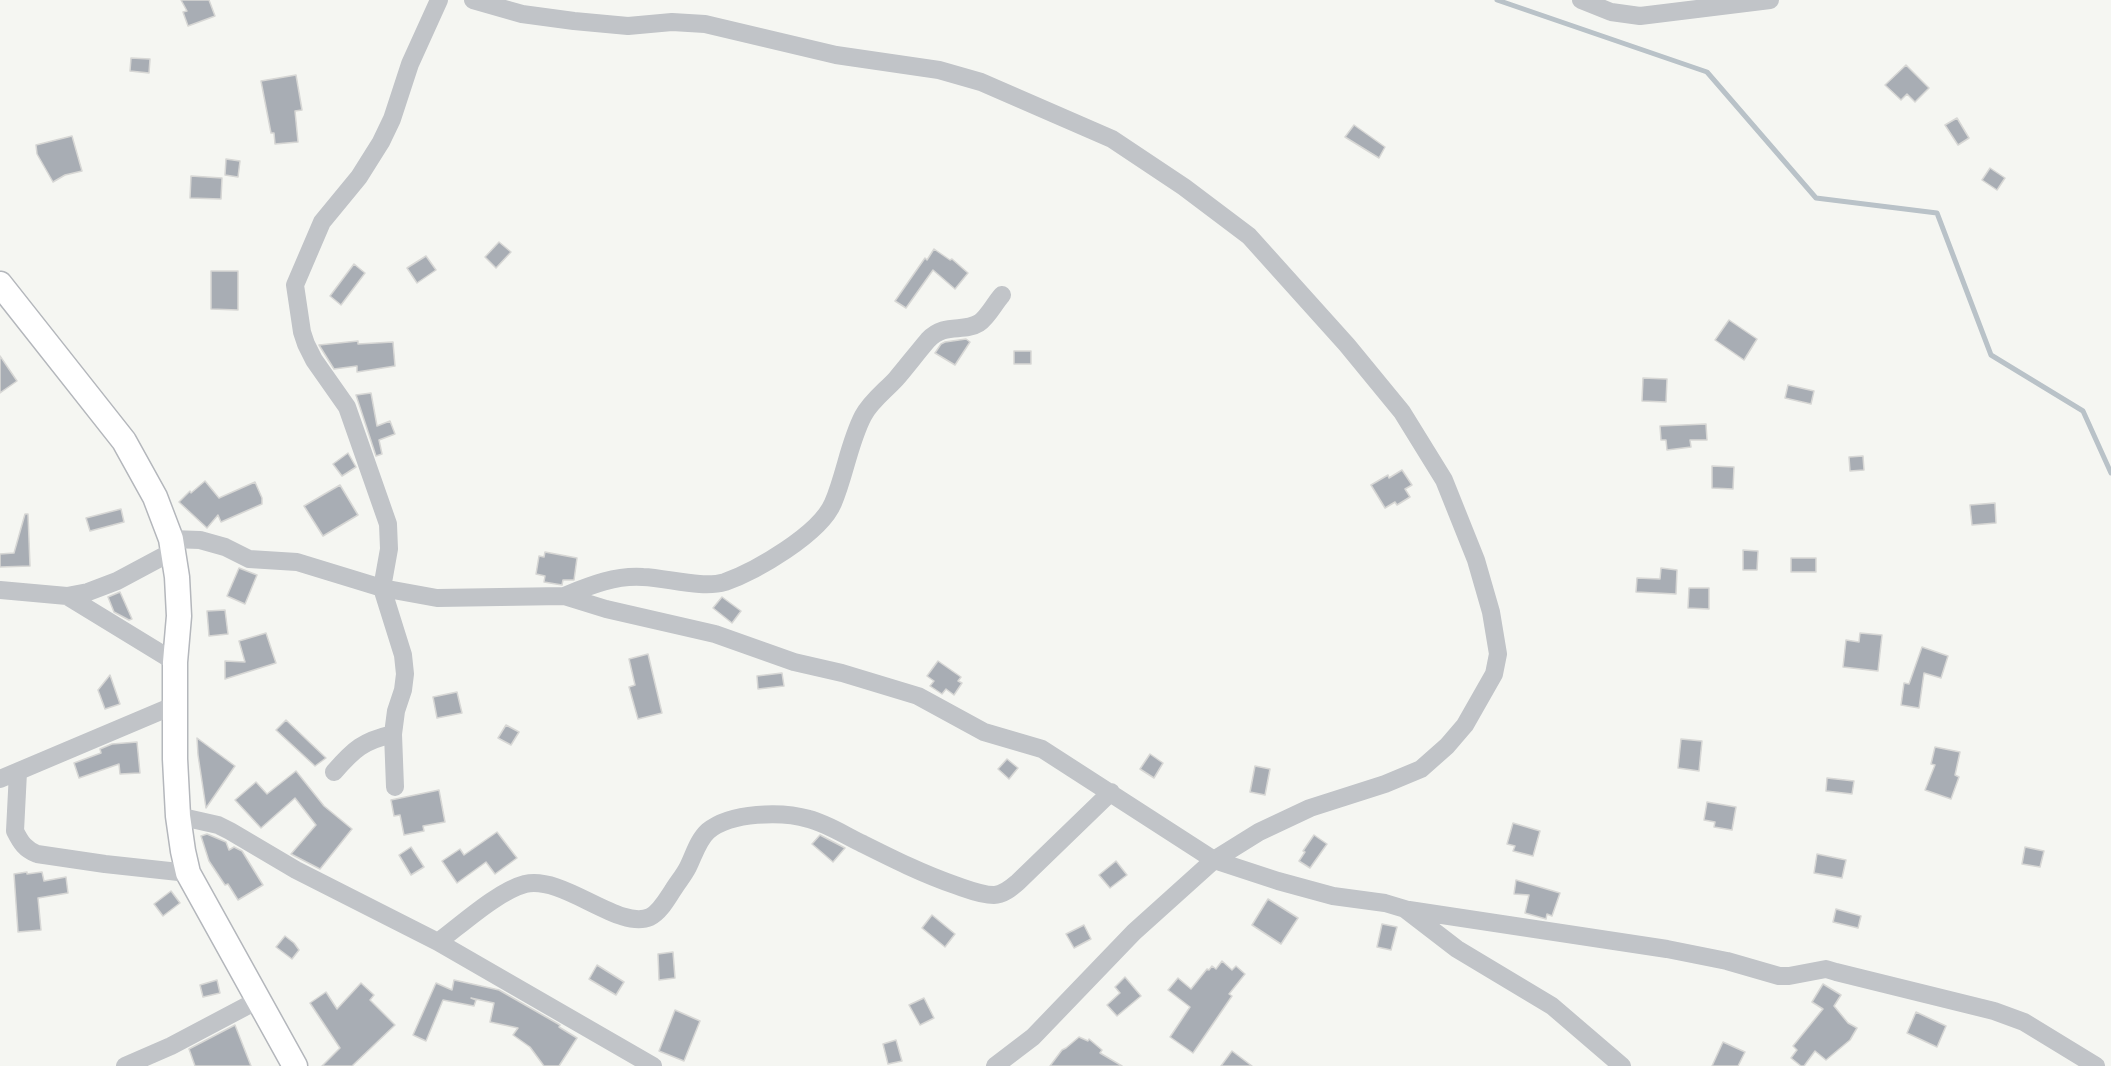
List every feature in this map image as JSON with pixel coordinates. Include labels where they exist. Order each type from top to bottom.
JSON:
[{"type":"street","points":[[394,787],[393,734],[405,674],[403,655],[382,588],[389,549],[388,524],[347,407],[314,360],[304,338],[295,285],[322,222],[359,177],[381,141],[392,119],[410,64],[438,0]]},
{"type":"street","points":[[473,0],[522,14],[574,21],[628,26],[672,22],[705,24],[836,55],[939,70],[981,82],[1112,139],[1249,236],[1347,345],[1402,412],[1444,480],[1476,560],[1491,612],[1498,654],[1494,674],[1465,725],[1447,746],[1421,769],[1385,784],[1310,808],[1260,832],[1214,860],[1134,932],[1033,1037],[995,1066]]},
{"type":"street","points":[[1581,0],[1611,12],[1640,16],[1770,0]]},
{"type":"street","points":[[0,284],[124,441],[151,490],[173,544],[179,616],[175,662],[175,759],[178,816],[188,873],[295,1066]]},
{"type":"street","points":[[564,596],[592,585],[624,578],[642,577],[707,585],[723,582],[740,575],[804,537],[824,518],[833,503],[862,417],[871,404],[934,335],[943,330],[974,326],[980,323],[1002,295]]},
{"type":"street","points":[[0,590],[67,596],[103,588],[173,544],[200,540],[225,547],[249,559],[297,562],[382,588],[437,598],[564,596],[606,609],[715,634],[794,662],[861,678],[918,696],[997,738],[1042,749],[1214,860],[1278,881],[1322,893],[1385,903],[1405,909],[1667,949],[1726,961],[1779,976],[1826,969],[2024,1022],[2096,1066]]},
{"type":"street","points":[[67,596],[175,662]]},
{"type":"street","points":[[0,779],[175,705]]},
{"type":"street","points":[[334,772],[356,748],[374,739],[393,734]]},
{"type":"street","points":[[18,772],[15,831],[28,850],[38,854],[105,864],[188,873]]},
{"type":"street","points":[[438,942],[508,891],[526,884],[546,884],[621,916],[637,919],[648,918],[657,913],[669,896],[687,869],[700,841],[708,832],[724,822],[743,816],[765,814],[809,819],[944,881],[976,892],[996,895],[1009,890],[1018,882],[1111,792]]},
{"type":"street","points":[[178,816],[224,828],[296,870],[438,942],[653,1066]]},
{"type":"street","points":[[1405,909],[1457,949],[1552,1006],[1622,1066]]},
{"type":"street","points":[[125,1066],[171,1046],[258,1000]]},
{"type":"building","points":[[181,0],[209,0],[215,16],[188,26],[183,12],[187,11]]},
{"type":"building","points":[[131,58],[150,59],[149,73],[130,71]]},
{"type":"building","points":[[1906,65],[1929,88],[1915,102],[1907,94],[1901,100],[1885,85]]},
{"type":"building","points":[[296,75],[302,110],[295,111],[298,142],[275,144],[261,81]]},
{"type":"building","points":[[1957,118],[1969,138],[1958,145],[1945,125]]},
{"type":"building","points":[[1354,125],[1385,147],[1379,158],[1345,137]]},
{"type":"building","points":[[72,136],[82,171],[65,175],[53,182],[37,154],[36,145]]},
{"type":"building","points":[[226,159],[240,161],[238,177],[225,175]]},
{"type":"building","points":[[1990,168],[2005,178],[1997,190],[1982,180]]},
{"type":"building","points":[[191,176],[222,178],[221,199],[190,198]]},
{"type":"building","points":[[499,242],[511,252],[496,268],[485,257]]},
{"type":"building","points":[[934,249],[950,260],[952,259],[968,273],[955,289],[933,270],[906,308],[895,301],[925,258],[927,260]]},
{"type":"building","points":[[426,256],[436,270],[417,283],[407,268]]},
{"type":"building","points":[[354,264],[365,273],[341,305],[330,296]]},
{"type":"building","points":[[211,271],[238,271],[238,310],[211,309]]},
{"type":"building","points":[[1729,320],[1757,339],[1744,360],[1715,340]]},
{"type":"building","points":[[966,339],[970,342],[955,365],[935,353],[945,342]]},
{"type":"building","points":[[358,341],[358,344],[393,342],[395,366],[357,372],[357,366],[334,369],[319,345]]},
{"type":"building","points":[[1014,351],[1031,351],[1031,364],[1014,364]]},
{"type":"building","points":[[0,356],[17,381],[0,393]]},
{"type":"building","points":[[1643,378],[1667,379],[1666,402],[1642,401]]},
{"type":"building","points":[[1788,385],[1814,391],[1811,404],[1785,398]]},
{"type":"building","points":[[371,393],[377,426],[390,421],[395,434],[379,440],[382,454],[376,456],[356,395]]},
{"type":"building","points":[[1706,424],[1707,440],[1690,440],[1691,447],[1667,450],[1666,440],[1661,440],[1660,426]]},
{"type":"building","points":[[348,453],[356,467],[342,476],[333,464]]},
{"type":"building","points":[[1863,456],[1864,470],[1850,471],[1849,457]]},
{"type":"building","points":[[1712,466],[1734,467],[1733,489],[1712,488]]},
{"type":"building","points":[[1402,470],[1412,485],[1405,489],[1410,497],[1397,505],[1395,502],[1385,508],[1371,485]]},
{"type":"building","points":[[205,481],[219,498],[255,482],[262,498],[262,504],[221,522],[218,515],[207,528],[179,502]]},
{"type":"building","points":[[340,485],[358,515],[323,536],[304,506]]},
{"type":"building","points":[[1995,503],[1996,523],[1972,525],[1970,505]]},
{"type":"building","points":[[121,509],[124,522],[90,531],[86,518]]},
{"type":"building","points":[[25,514],[28,514],[30,566],[0,567],[0,554],[14,553]]},
{"type":"building","points":[[1743,550],[1758,551],[1757,570],[1743,570]]},
{"type":"building","points":[[545,552],[577,558],[574,580],[563,580],[562,585],[544,582],[545,576],[536,574],[539,556],[544,557]]},
{"type":"building","points":[[1791,558],[1816,558],[1816,572],[1791,572]]},
{"type":"building","points":[[239,568],[257,575],[245,604],[227,596]]},
{"type":"building","points":[[1661,568],[1677,570],[1676,594],[1636,592],[1637,578],[1660,579]]},
{"type":"building","points":[[1689,588],[1709,588],[1709,609],[1688,608]]},
{"type":"building","points":[[120,592],[132,619],[129,620],[114,612],[108,597]]},
{"type":"building","points":[[722,597],[741,611],[732,623],[713,608]]},
{"type":"building","points":[[225,610],[228,634],[209,636],[207,611]]},
{"type":"building","points":[[266,633],[276,663],[225,679],[225,661],[245,662],[239,641]]},
{"type":"building","points":[[1860,633],[1882,635],[1878,671],[1843,667],[1846,640],[1859,642]]},
{"type":"building","points":[[1922,647],[1948,656],[1941,678],[1924,673],[1919,708],[1901,705],[1904,683],[1909,684]]},
{"type":"building","points":[[648,654],[662,713],[638,719],[629,687],[635,685],[629,659]]},
{"type":"building","points":[[938,661],[961,677],[958,681],[962,683],[954,695],[946,689],[942,694],[930,686],[934,681],[927,676]]},
{"type":"building","points":[[782,673],[784,686],[758,689],[757,676]]},
{"type":"building","points":[[110,675],[120,704],[105,709],[98,690]]},
{"type":"building","points":[[457,692],[462,713],[437,718],[433,697]]},
{"type":"building","points":[[286,720],[326,758],[315,766],[276,730]]},
{"type":"building","points":[[506,725],[519,732],[511,745],[498,738]]},
{"type":"building","points":[[197,738],[235,766],[206,808],[198,755]]},
{"type":"building","points":[[1681,739],[1702,741],[1699,771],[1678,768]]},
{"type":"building","points":[[137,742],[140,773],[120,774],[119,764],[79,778],[74,763],[101,753],[100,749],[112,744]]},
{"type":"building","points":[[1935,747],[1960,752],[1955,775],[1959,777],[1951,799],[1925,790],[1935,765],[1931,764]]},
{"type":"building","points":[[1150,754],[1163,763],[1154,778],[1140,769]]},
{"type":"building","points":[[1007,759],[1018,768],[1009,779],[998,769]]},
{"type":"building","points":[[1255,766],[1270,769],[1265,795],[1250,792]]},
{"type":"building","points":[[296,771],[324,806],[352,829],[320,869],[291,854],[316,825],[295,798],[261,828],[235,800],[256,782],[267,794]]},
{"type":"building","points":[[1827,778],[1854,781],[1852,794],[1826,791]]},
{"type":"building","points":[[439,790],[445,822],[423,826],[424,831],[404,835],[400,815],[394,816],[391,800]]},
{"type":"building","points":[[1707,802],[1736,807],[1732,830],[1714,827],[1715,822],[1704,820]]},
{"type":"building","points":[[1513,823],[1540,831],[1533,856],[1513,851],[1515,846],[1507,844]]},
{"type":"building","points":[[497,832],[517,858],[495,874],[486,862],[457,883],[442,861],[460,849],[464,855]]},
{"type":"building","points":[[207,834],[226,842],[229,850],[234,847],[242,851],[263,885],[238,900],[209,861],[201,836]]},
{"type":"building","points":[[820,835],[845,848],[833,862],[812,844]]},
{"type":"building","points":[[1314,835],[1327,844],[1310,868],[1299,861]]},
{"type":"building","points":[[411,847],[424,867],[411,875],[399,855]]},
{"type":"building","points":[[2025,847],[2044,851],[2040,867],[2022,864]]},
{"type":"building","points":[[1817,854],[1846,860],[1842,878],[1814,873]]},
{"type":"building","points":[[1116,861],[1127,875],[1110,888],[1099,875]]},
{"type":"building","points":[[27,872],[27,874],[42,872],[44,881],[66,877],[68,893],[38,898],[41,930],[18,932],[14,874]]},
{"type":"building","points":[[1516,880],[1560,893],[1552,916],[1547,914],[1546,919],[1525,913],[1529,895],[1514,894]]},
{"type":"building","points":[[171,891],[180,903],[163,916],[154,904]]},
{"type":"building","points":[[1268,899],[1298,918],[1281,944],[1252,925]]},
{"type":"building","points":[[1836,909],[1861,916],[1858,928],[1833,922]]},
{"type":"building","points":[[932,915],[955,934],[945,947],[922,928]]},
{"type":"building","points":[[1382,924],[1397,927],[1391,950],[1377,947]]},
{"type":"building","points":[[1084,925],[1091,939],[1074,948],[1066,934]]},
{"type":"building","points":[[285,936],[299,950],[292,959],[276,947]]},
{"type":"building","points":[[673,952],[675,978],[659,980],[658,954]]},
{"type":"building","points":[[1222,961],[1232,970],[1236,966],[1245,974],[1229,994],[1232,996],[1193,1053],[1170,1037],[1190,1007],[1168,990],[1178,978],[1191,989],[1207,969],[1209,970],[1212,966],[1216,969]]},
{"type":"building","points":[[597,965],[624,982],[616,995],[589,979]]},
{"type":"building","points":[[1125,977],[1141,996],[1117,1016],[1107,1005],[1120,993],[1115,987]]},
{"type":"building","points":[[217,980],[220,993],[203,997],[200,985]]},
{"type":"building","points":[[454,980],[499,990],[560,1025],[559,1027],[577,1038],[559,1066],[544,1066],[530,1047],[513,1035],[518,1028],[490,1022],[494,1003],[471,998],[476,1000],[474,1006],[443,1000],[426,1041],[413,1035],[436,983],[452,990]]},
{"type":"building","points":[[361,983],[374,995],[370,1000],[395,1025],[352,1066],[322,1066],[340,1048],[310,1003],[326,992],[337,1009]]},
{"type":"building","points":[[1823,984],[1841,995],[1834,1006],[1848,1023],[1857,1028],[1850,1040],[1826,1060],[1815,1051],[1804,1066],[1801,1066],[1791,1058],[1797,1050],[1793,1046],[1823,1009],[1812,1002]]},
{"type":"building","points":[[924,998],[934,1018],[920,1025],[909,1005]]},
{"type":"building","points":[[675,1010],[700,1021],[684,1061],[659,1051]]},
{"type":"building","points":[[1916,1012],[1946,1026],[1937,1047],[1907,1033]]},
{"type":"building","points":[[235,1025],[251,1066],[195,1066],[189,1049]]},
{"type":"building","points":[[1079,1037],[1088,1041],[1089,1039],[1102,1050],[1100,1053],[1122,1066],[1050,1066],[1062,1050]]},
{"type":"building","points":[[896,1040],[902,1061],[888,1064],[883,1044]]},
{"type":"building","points":[[1723,1042],[1745,1052],[1738,1066],[1712,1066]]},
{"type":"building","points":[[1232,1051],[1252,1066],[1221,1066]]},
{"type":"waterway","points":[[1497,0],[1707,72],[1816,198],[1937,213],[1991,355],[2083,411],[2111,473]]}]
